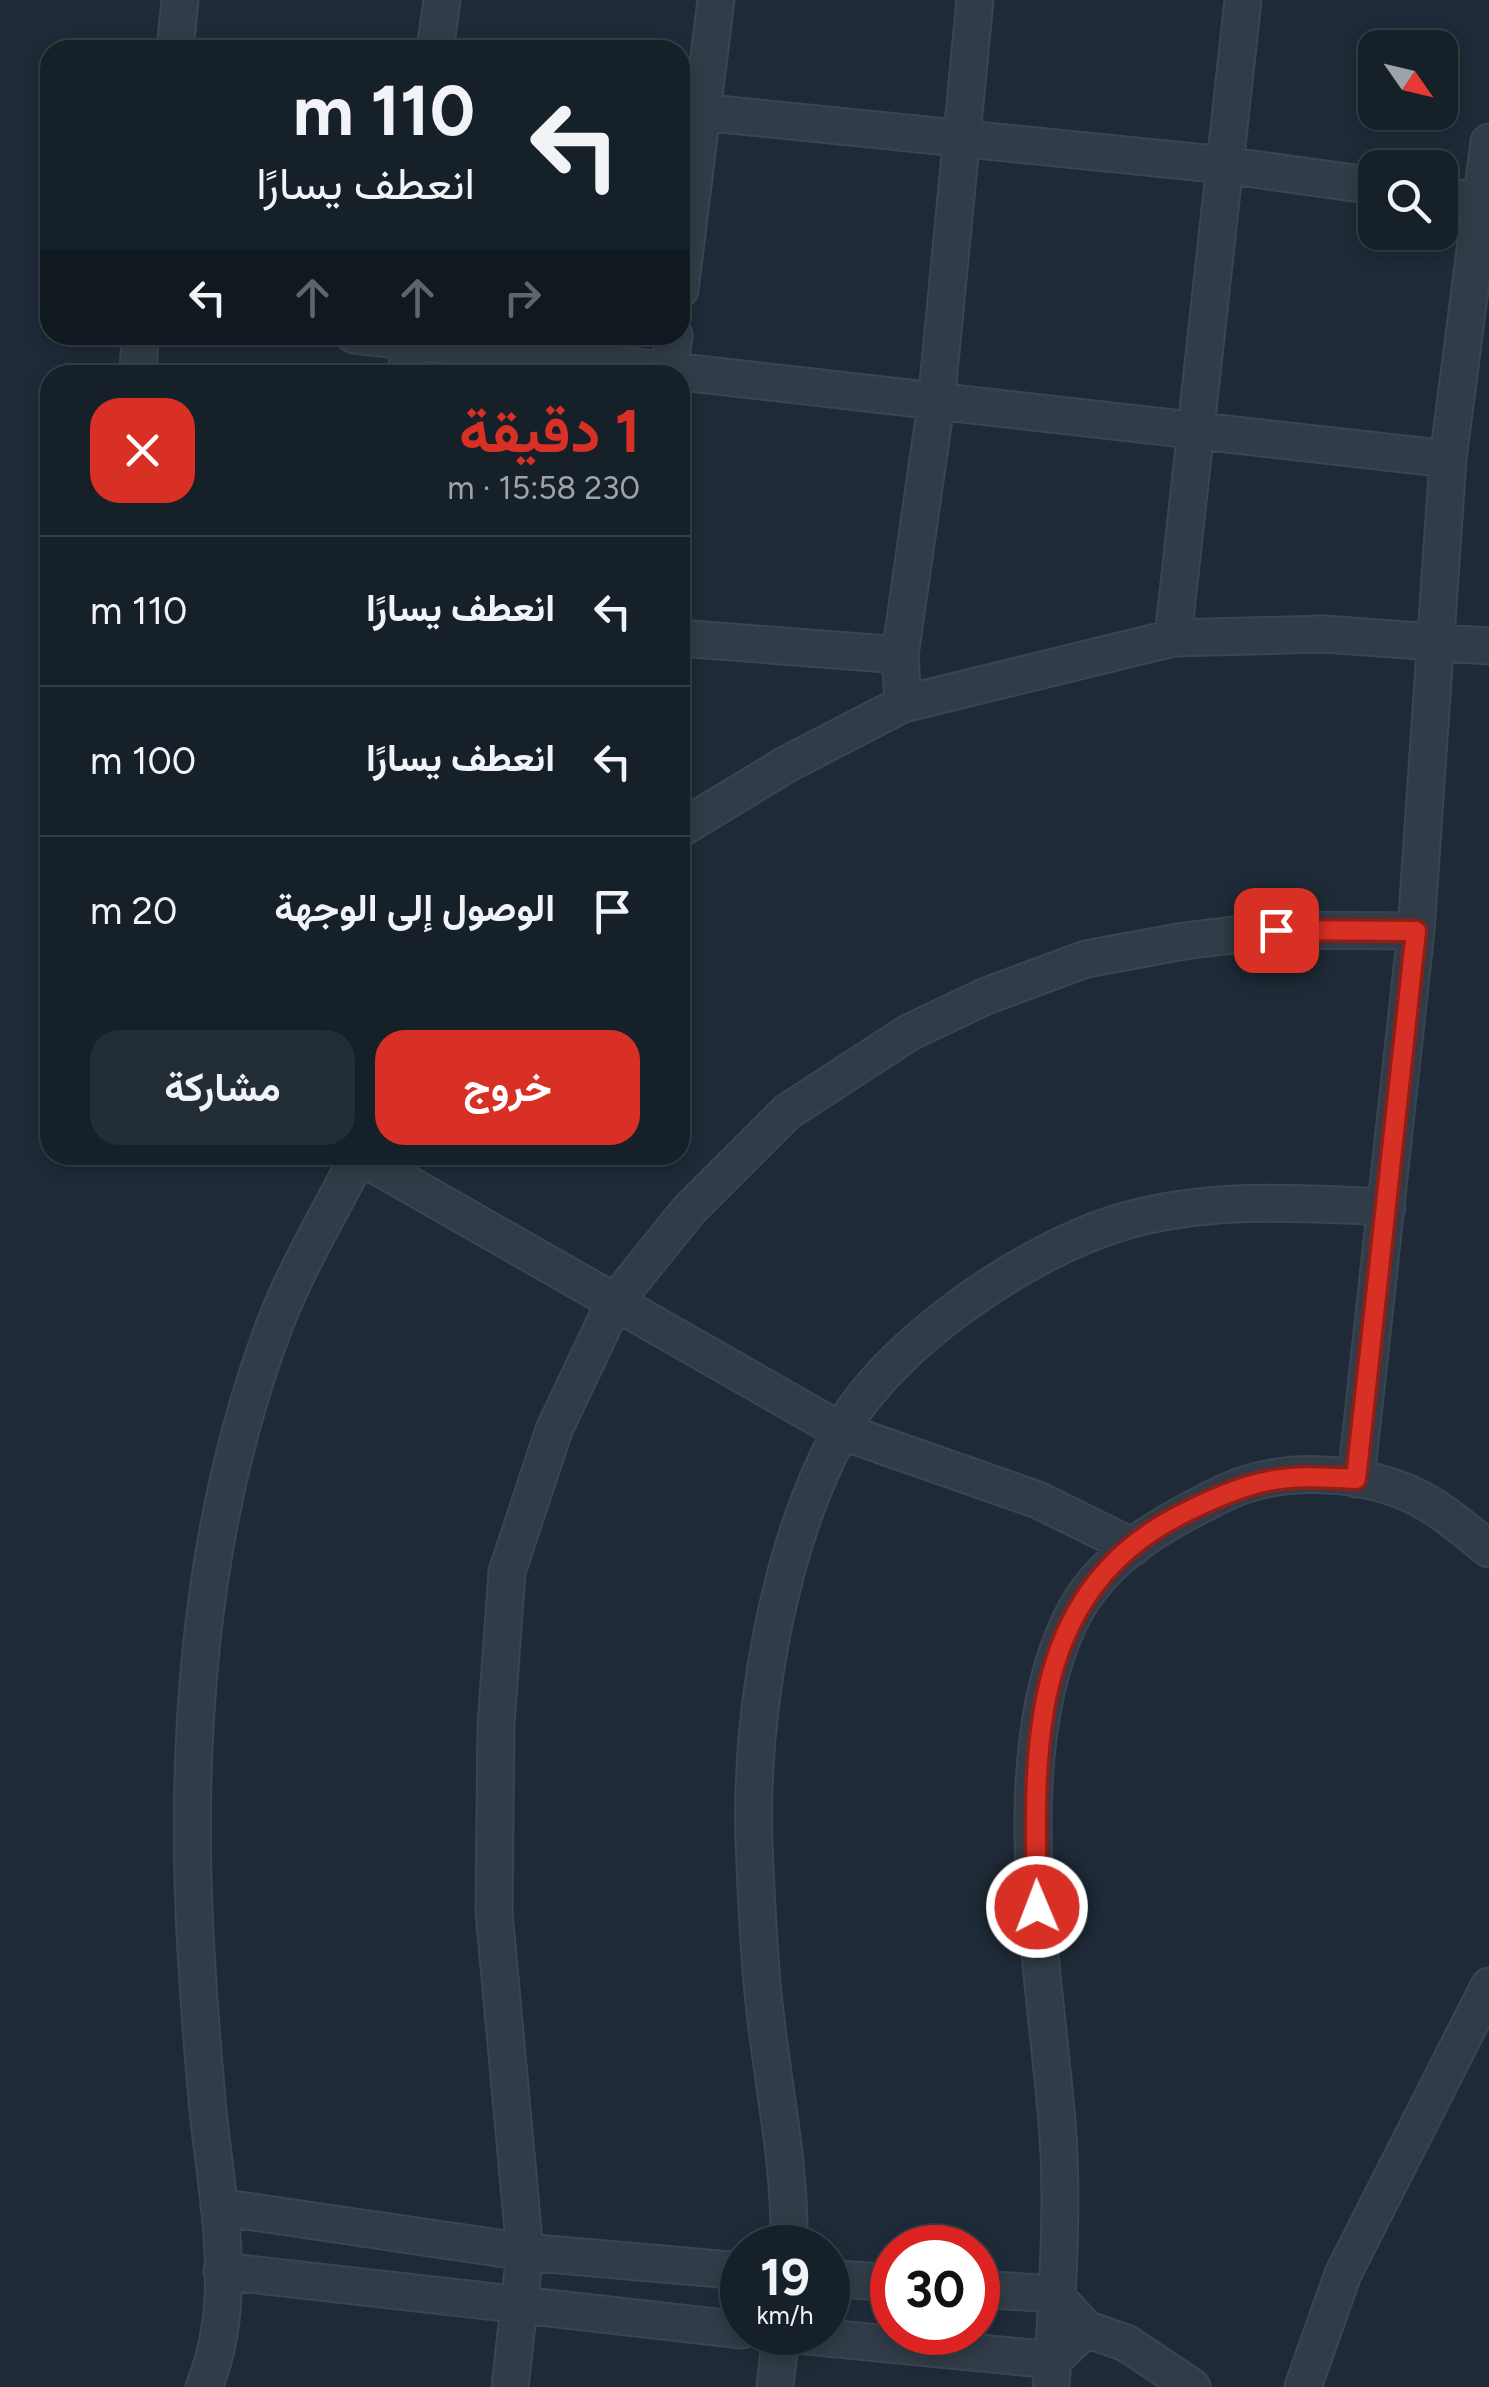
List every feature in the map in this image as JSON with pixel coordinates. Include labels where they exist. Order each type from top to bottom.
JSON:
[{"type":"street","points":[[180,0],[184,40]]},
{"type":"street","points":[[436,40],[442,0]]},
{"type":"street","points":[[690,142],[692,112],[716,0]]},
{"type":"street","points":[[903,704],[900,655],[936,404],[975,0]]},
{"type":"street","points":[[1174,638],[1243,0]]},
{"type":"street","points":[[692,112],[1224,165],[1358,184]]},
{"type":"street","points":[[1356,1479],[1416,931],[1448,459],[1489,142]]},
{"type":"street","points":[[1458,197],[1481,200]]},
{"type":"street","points":[[468,345],[611,365]]},
{"type":"street","points":[[690,375],[1448,459]]},
{"type":"street","points":[[690,822],[787,764],[903,704],[1174,638],[1324,634],[1435,639],[1489,646]]},
{"type":"street","points":[[690,639],[900,655]]},
{"type":"street","points":[[510,2387],[525,2252],[494,1912],[496,1725],[507,1572],[554,1430],[614,1303],[689,1210],[787,1112],[910,1032],[956,1010],[1086,958],[1184,940],[1276,930],[1416,931]]},
{"type":"street","points":[[204,2387],[222,2330],[222,2271],[196,1950],[191,1754],[202,1645],[224,1494],[272,1329],[354,1165]]},
{"type":"street","points":[[376,1165],[840,1431],[1038,1500],[1133,1546]]},
{"type":"street","points":[[790,2225],[763,1992],[754,1837],[765,1658],[797,1540],[840,1431],[903,1352],[1002,1277],[1118,1223],[1238,1201],[1388,1207]]},
{"type":"street","points":[[1052,2373],[1058,2124],[1037,1907],[1037,1744],[1050,1679],[1071,1619],[1111,1564],[1163,1523],[1246,1483],[1293,1475],[1356,1479],[1409,1494],[1454,1521],[1489,1550]]},
{"type":"street","points":[[1305,2385],[1343,2274],[1489,1986]]},
{"type":"street","points":[[219,2207],[525,2252],[720,2269]]},
{"type":"street","points":[[222,2271],[720,2327]]},
{"type":"street","points":[[1000,2290],[1054,2294],[1086,2329],[1126,2343],[1192,2387]]},
{"type":"street","points":[[1052,2373],[1086,2329]]},
{"type":"street","points":[[850,2344],[1052,2373]]},
{"type":"street","points":[[775,2387],[776,2355]]},
{"type":"route","points":[[1037,1907],[1037,1744],[1042,1711],[1059,1649],[1071,1619],[1090,1590],[1111,1564],[1163,1523],[1246,1483],[1293,1475],[1356,1479],[1416,931],[1276,930]]}]
